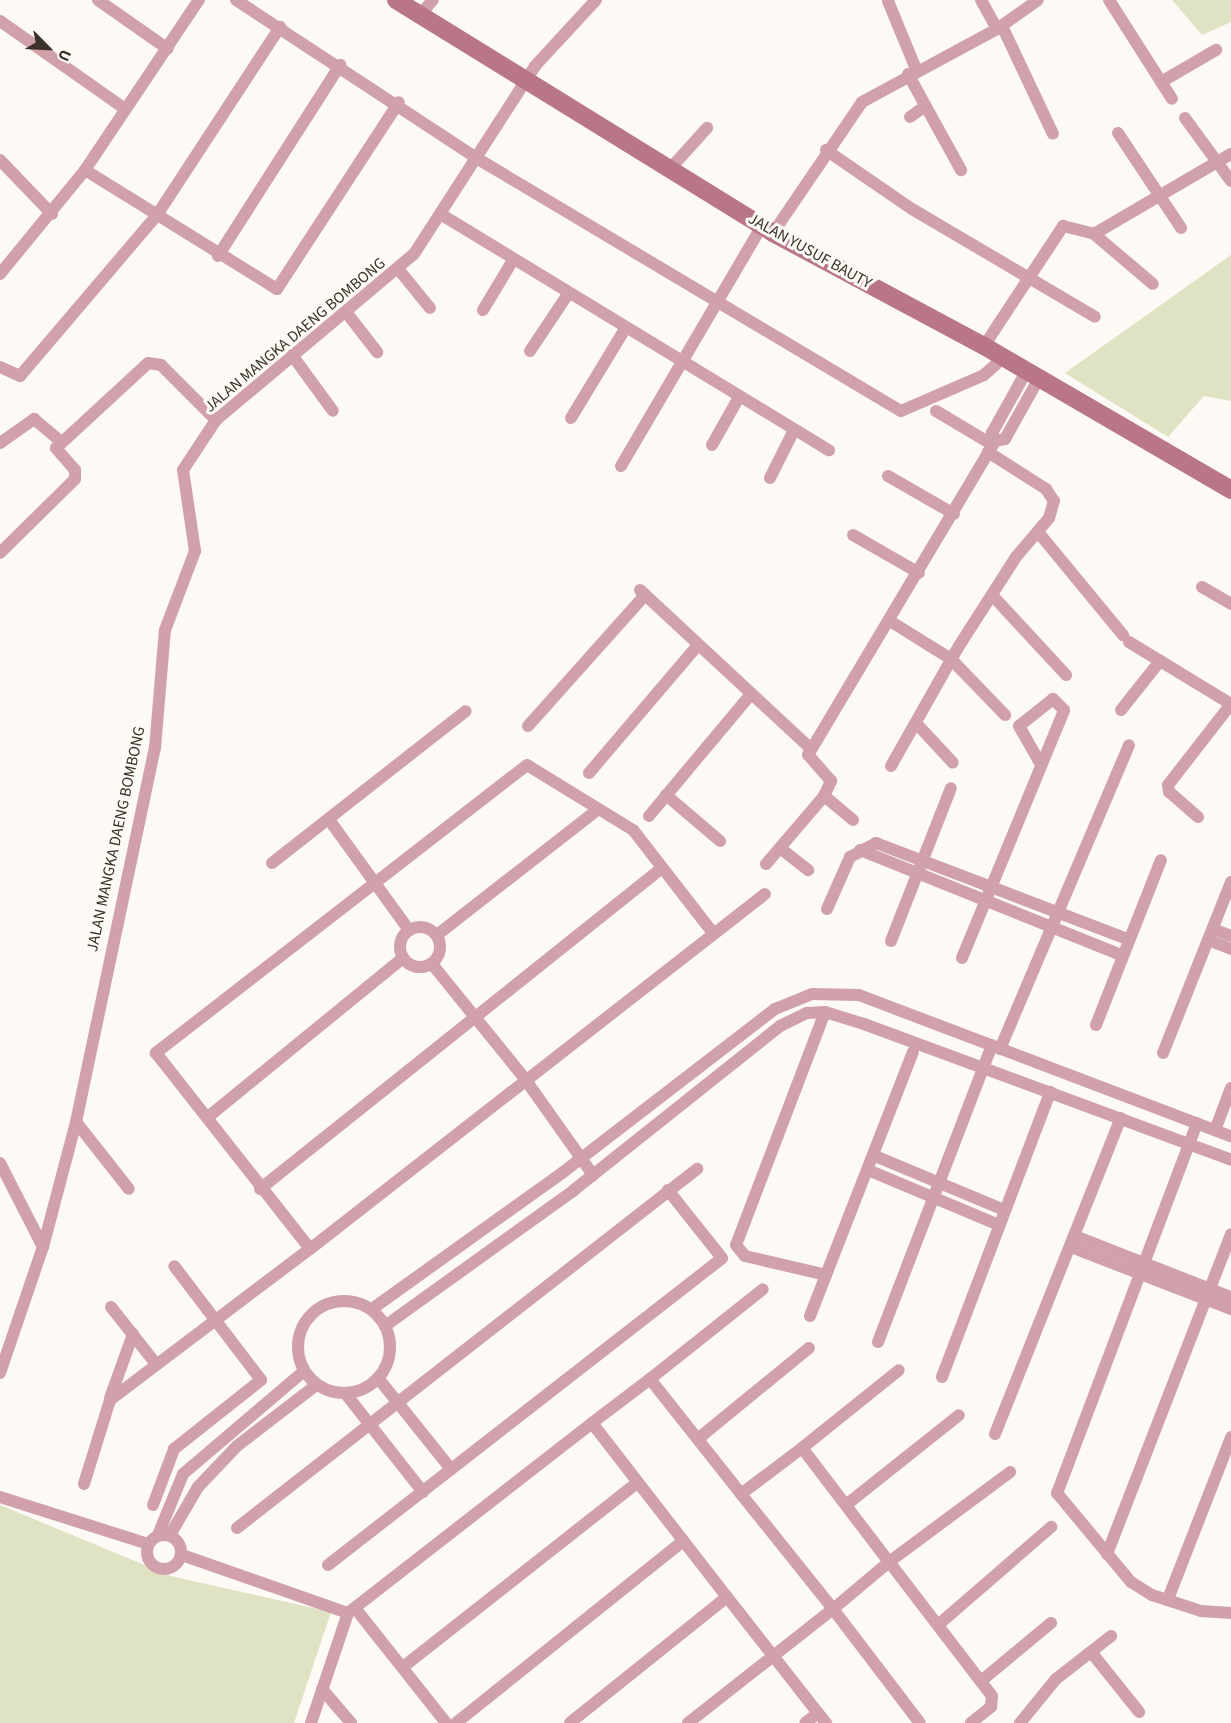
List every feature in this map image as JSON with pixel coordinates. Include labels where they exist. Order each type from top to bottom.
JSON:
[{"type":"street","points":[[98,0],[168,49]]},
{"type":"street","points":[[2,269],[52,214],[85,170],[124,108],[168,49],[199,0]]},
{"type":"street","points":[[236,0],[399,102],[478,159],[901,411],[984,375],[1004,357]]},
{"type":"street","name":"JALAN YUSUF BAUTY","points":[[396,0],[768,229],[1004,357],[1032,376],[1231,490]]},
{"type":"street","points":[[419,16],[434,0]]},
{"type":"street","name":"JALAN MANGKA DAENG BOMBONG","points":[[0,1373],[43,1247],[76,1122],[155,748],[165,630],[195,551],[183,471],[216,420],[292,355],[399,270],[442,215],[526,80],[596,0]]},
{"type":"street","points":[[981,0],[999,28],[1053,134]]},
{"type":"street","points":[[621,466],[715,302],[862,102],[912,72],[999,28],[1038,0]]},
{"type":"street","points":[[1109,0],[1172,99]]},
{"type":"street","points":[[888,2],[925,106],[961,170]]},
{"type":"street","points":[[0,21],[124,108]]},
{"type":"street","points":[[0,367],[20,376],[157,215],[280,27]]},
{"type":"street","points":[[1161,82],[1216,50]]},
{"type":"street","points":[[218,256],[340,65]]},
{"type":"street","points":[[85,170],[272,289],[282,287],[399,102]]},
{"type":"street","points":[[910,117],[925,106]]},
{"type":"street","points":[[1185,118],[1231,181]]},
{"type":"street","points":[[669,170],[707,128]]},
{"type":"street","points":[[1118,133],[1181,228]]},
{"type":"street","points":[[826,150],[1095,317]]},
{"type":"street","points":[[1094,234],[1161,198],[1231,154]]},
{"type":"street","points":[[0,160],[52,214]]},
{"type":"street","points":[[442,215],[625,330],[829,450]]},
{"type":"street","points":[[984,346],[1063,226],[1094,234],[1153,284]]},
{"type":"street","points":[[483,310],[513,260]]},
{"type":"street","points":[[399,270],[430,308]]},
{"type":"street","points":[[530,351],[567,294]]},
{"type":"street","points":[[346,312],[376,352]]},
{"type":"street","points":[[571,417],[625,330]]},
{"type":"street","points":[[292,355],[333,411]]},
{"type":"street","points":[[0,553],[75,478],[75,470],[58,452],[61,442],[148,363],[160,365],[216,420]]},
{"type":"street","points":[[766,864],[832,785],[808,760],[811,749],[954,514],[992,446],[992,433],[1032,376]]},
{"type":"street","points":[[712,445],[739,397]]},
{"type":"street","points":[[891,766],[951,659],[992,595],[1038,532],[1054,501],[1046,489],[992,446],[936,411]]},
{"type":"street","points":[[0,443],[34,419],[61,442]]},
{"type":"street","points":[[770,478],[794,429]]},
{"type":"street","points":[[888,476],[954,514]]},
{"type":"street","points":[[1038,532],[1126,638],[1231,704],[1168,785],[1169,792],[1198,817]]},
{"type":"street","points":[[853,535],[919,573]]},
{"type":"street","points":[[1202,587],[1231,604]]},
{"type":"street","points":[[528,726],[642,592],[697,646],[811,749]]},
{"type":"street","points":[[992,595],[1066,675]]},
{"type":"street","points":[[890,621],[951,659],[1005,715]]},
{"type":"street","points":[[589,773],[697,646]]},
{"type":"street","points":[[1121,710],[1160,661]]},
{"type":"street","points":[[649,816],[750,695]]},
{"type":"street","points":[[962,958],[1040,763],[1064,710],[1053,699],[1019,726],[1040,763]]},
{"type":"street","points":[[272,863],[330,820],[466,711]]},
{"type":"street","points":[[916,723],[953,763]]},
{"type":"street","points":[[878,1342],[983,1068],[996,1047],[1054,929],[1129,745]]},
{"type":"street","points":[[310,1249],[260,1189],[208,1117],[156,1053],[373,880],[527,765],[633,830],[713,933]]},
{"type":"street","points":[[891,941],[951,788]]},
{"type":"street","points":[[666,795],[720,841]]},
{"type":"street","points":[[824,796],[853,820]]},
{"type":"street","points":[[437,935],[598,809]]},
{"type":"street","points":[[330,820],[409,930]]},
{"type":"street","points":[[827,909],[847,861],[860,850],[876,843],[1128,939]]},
{"type":"street","points":[[871,858],[876,843]]},
{"type":"street","points":[[780,848],[808,870]]},
{"type":"street","points":[[860,850],[871,858],[1121,955]]},
{"type":"street","points":[[1096,1025],[1121,955],[1161,860]]},
{"type":"street","points":[[260,1189],[662,868]]},
{"type":"street","points":[[1163,1053],[1231,882]]},
{"type":"street","points":[[110,1400],[215,1318],[310,1249],[525,1078],[765,894]]},
{"type":"street","points":[[426,927],[437,935],[440,954],[432,964],[413,967],[403,958],[400,945],[409,930],[426,927]]},
{"type":"street","points":[[1210,934],[1231,936]]},
{"type":"street","points":[[1210,934],[1231,949]]},
{"type":"street","points":[[208,1117],[403,958]]},
{"type":"street","points":[[432,964],[525,1078],[593,1175]]},
{"type":"street","points":[[372,1310],[562,1173],[775,1009],[812,994],[842,992],[996,1047],[1231,1136]]},
{"type":"street","points":[[775,1009],[780,1026]]},
{"type":"street","points":[[825,1012],[736,1245],[745,1256],[826,1275]]},
{"type":"street","points":[[385,1326],[574,1190],[780,1026],[825,1012],[1050,1092],[1231,1160]]},
{"type":"street","points":[[810,1316],[913,1052]]},
{"type":"street","points":[[1215,1130],[1231,1088]]},
{"type":"street","points":[[942,1377],[1050,1092]]},
{"type":"street","points":[[995,1434],[1121,1118]]},
{"type":"street","points":[[76,1122],[129,1189]]},
{"type":"street","points":[[1197,1123],[1191,1144],[1058,1483],[1060,1503],[1131,1582],[1201,1611],[1231,1613]]},
{"type":"street","points":[[874,1156],[1004,1210]]},
{"type":"street","points":[[0,1163],[43,1247]]},
{"type":"street","points":[[237,1528],[697,1169]]},
{"type":"street","points":[[868,1170],[999,1225]]},
{"type":"street","points":[[562,1173],[574,1190]]},
{"type":"street","points":[[328,1565],[722,1258],[669,1191]]},
{"type":"street","points":[[1107,1554],[1231,1234]]},
{"type":"street","points":[[1073,1242],[1208,1294],[1231,1308]]},
{"type":"street","points":[[153,1505],[174,1449],[261,1380],[174,1266]]},
{"type":"street","points":[[311,1723],[351,1611],[763,1289]]},
{"type":"street","points":[[1208,1294],[1231,1297]]},
{"type":"street","points":[[338,1301],[372,1310],[385,1326],[388,1362],[378,1378],[345,1393],[315,1386],[303,1372],[298,1346],[309,1316],[338,1301]]},
{"type":"street","points":[[111,1307],[156,1364]]},
{"type":"street","points":[[84,1484],[133,1334]]},
{"type":"street","points":[[699,1438],[809,1348]]},
{"type":"street","points":[[741,1494],[898,1370]]},
{"type":"street","points":[[164,1535],[183,1474],[225,1433],[303,1372]]},
{"type":"street","points":[[378,1378],[451,1469]]},
{"type":"street","points":[[650,1378],[920,1723]]},
{"type":"street","points":[[0,1497],[148,1544],[164,1535],[198,1487],[237,1446],[315,1386]]},
{"type":"street","points":[[345,1393],[423,1492]]},
{"type":"street","points":[[846,1505],[959,1415]]},
{"type":"street","points":[[592,1423],[826,1723]]},
{"type":"street","points":[[225,1433],[237,1446]]},
{"type":"street","points":[[1168,1599],[1231,1437]]},
{"type":"street","points":[[802,1448],[981,1681],[993,1703],[971,1723]]},
{"type":"street","points":[[688,1723],[889,1562],[1010,1472]]},
{"type":"street","points":[[403,1667],[637,1483]]},
{"type":"street","points":[[938,1625],[1051,1527]]},
{"type":"street","points":[[164,1535],[182,1555],[351,1611],[403,1667],[446,1723]]},
{"type":"street","points":[[456,1723],[683,1541]]},
{"type":"street","points":[[148,1544],[153,1565],[175,1565],[182,1555]]},
{"type":"street","points":[[570,1723],[727,1597]]},
{"type":"street","points":[[981,1681],[1051,1623]]},
{"type":"street","points":[[1020,1723],[1038,1697],[1111,1636]]},
{"type":"street","points":[[1090,1652],[1139,1712]]},
{"type":"street","points":[[322,1689],[351,1723]]},
{"type":"street","points":[[805,1723],[818,1713]]},
{"type":"green space","points":[[1172,0],[1231,0],[1231,22],[1202,35]]},
{"type":"green space","points":[[1231,255],[1231,401],[1204,396],[1168,437],[1065,373]]},
{"type":"green space","points":[[0,1505],[171,1576],[331,1612],[294,1723],[0,1723]]}]
